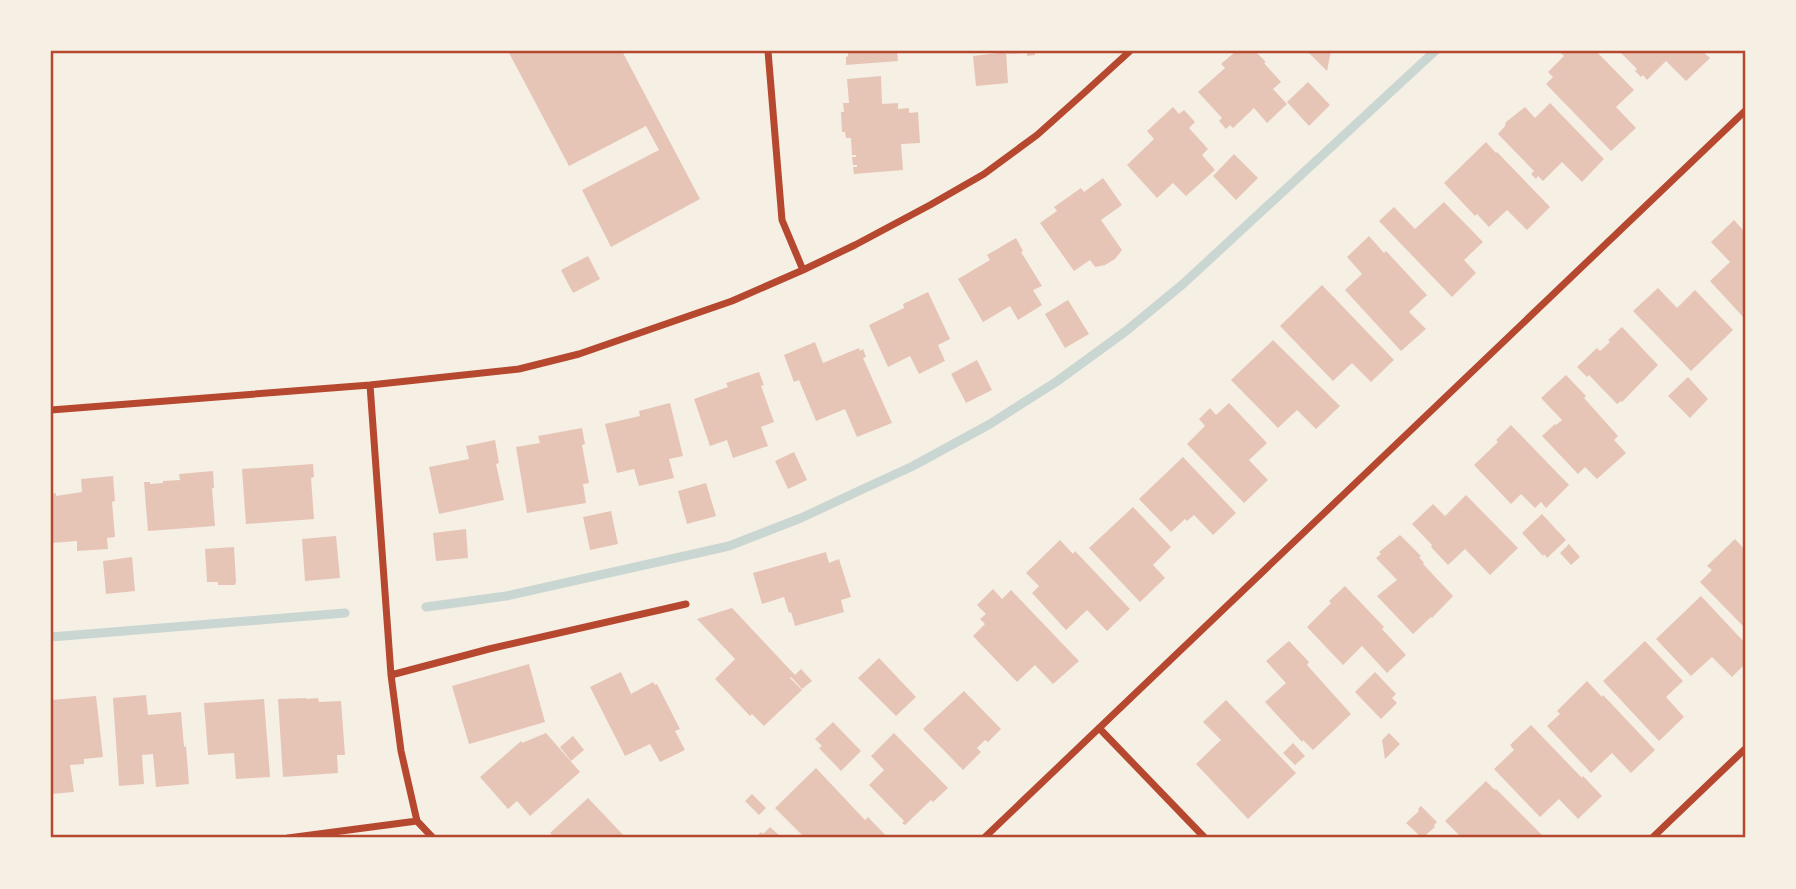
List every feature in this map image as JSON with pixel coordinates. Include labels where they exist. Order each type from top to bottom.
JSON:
[{"type":"street","points":[[768,51],[782,220],[803,270]]},
{"type":"street","points":[[51,410],[370,385],[519,369],[579,355],[732,301],[803,270],[919,211],[984,174],[1037,135],[1130,51]]},
{"type":"street","points":[[984,838],[1745,111]]},
{"type":"street","points":[[370,385],[391,675],[401,751],[416,821],[433,838]]},
{"type":"street","points":[[391,675],[489,649],[687,604]]},
{"type":"street","points":[[1099,728],[1205,838]]},
{"type":"street","points":[[1652,838],[1745,749]]},
{"type":"street","points":[[288,838],[416,821]]},
{"type":"building","points":[[508,51],[622,51],[700,199],[611,247],[582,190],[659,150],[646,126],[569,166]]},
{"type":"building","points":[[848,51],[897,51],[898,61],[846,65]]},
{"type":"building","points":[[1007,51],[1035,51],[1035,55],[1007,54]]},
{"type":"building","points":[[1236,51],[1255,51],[1266,62],[1264,63],[1281,82],[1273,89],[1287,104],[1267,123],[1254,108],[1233,128],[1230,125],[1226,129],[1219,121],[1222,118],[1198,92],[1225,68],[1221,64]]},
{"type":"building","points":[[1305,51],[1331,51],[1327,71],[1310,54]]},
{"type":"building","points":[[1559,51],[1596,51],[1634,90],[1616,107],[1636,128],[1611,151],[1546,84],[1553,77],[1548,72],[1564,56]]},
{"type":"building","points":[[1619,51],[1702,51],[1710,58],[1686,81],[1666,61],[1647,80],[1635,71],[1637,69]]},
{"type":"building","points":[[1006,52],[1008,83],[976,86],[973,56]]},
{"type":"building","points":[[881,76],[882,104],[898,103],[898,109],[909,108],[909,113],[918,112],[920,143],[901,144],[903,170],[854,174],[853,167],[857,165],[853,165],[852,157],[856,155],[852,155],[851,138],[846,138],[845,132],[842,132],[843,103],[849,103],[847,79]]},
{"type":"building","points":[[1308,82],[1330,105],[1309,126],[1287,102]]},
{"type":"building","points":[[1550,103],[1604,159],[1582,182],[1562,162],[1543,181],[1538,176],[1536,179],[1531,174],[1534,171],[1498,134],[1506,122],[1525,107],[1535,118]]},
{"type":"building","points":[[1173,107],[1179,114],[1184,110],[1195,122],[1189,128],[1208,149],[1202,155],[1215,170],[1186,196],[1173,183],[1157,198],[1127,165],[1154,139],[1147,131]]},
{"type":"building","points":[[1486,142],[1550,207],[1527,230],[1507,210],[1489,227],[1444,183]]},
{"type":"building","points":[[1234,154],[1258,178],[1236,200],[1213,176]]},
{"type":"building","points":[[1103,178],[1122,205],[1101,220],[1122,250],[1115,259],[1105,265],[1095,267],[1090,260],[1074,271],[1040,223],[1057,211],[1054,207],[1081,188],[1084,192]]},
{"type":"building","points":[[1444,202],[1483,242],[1464,260],[1476,273],[1452,297],[1379,221],[1394,207],[1415,229]]},
{"type":"building","points":[[1734,220],[1745,232],[1745,319],[1710,281],[1730,262],[1711,242]]},
{"type":"building","points":[[1369,236],[1427,295],[1409,312],[1426,329],[1401,351],[1345,290],[1362,274],[1347,257]]},
{"type":"building","points":[[1016,238],[1023,251],[1021,252],[1042,286],[1033,290],[1042,305],[1018,320],[1010,306],[983,322],[958,279],[990,260],[987,255]]},
{"type":"building","points":[[588,256],[600,279],[573,293],[561,270]]},
{"type":"building","points":[[1322,285],[1394,360],[1371,382],[1352,363],[1333,381],[1280,326]]},
{"type":"building","points":[[1658,288],[1677,308],[1695,290],[1733,330],[1691,371],[1633,311]]},
{"type":"building","points":[[928,292],[950,339],[938,345],[945,361],[919,374],[910,356],[888,367],[869,325],[904,308],[903,304]]},
{"type":"building","points":[[1068,300],[1089,334],[1065,348],[1045,314]]},
{"type":"building","points":[[1622,327],[1658,365],[1617,404],[1589,375],[1587,377],[1577,367],[1597,348],[1600,351]]},
{"type":"building","points":[[1273,340],[1340,406],[1316,429],[1297,410],[1278,428],[1231,380]]},
{"type":"building","points":[[815,342],[823,363],[859,348],[860,351],[863,349],[866,357],[863,358],[892,423],[857,437],[845,409],[816,421],[799,380],[794,382],[784,355]]},
{"type":"building","points":[[977,360],[992,390],[966,403],[951,374]]},
{"type":"building","points":[[759,372],[764,385],[761,386],[774,422],[761,427],[768,446],[733,458],[727,440],[710,446],[694,399],[728,387],[726,383]]},
{"type":"building","points":[[1566,375],[1618,436],[1614,440],[1626,453],[1597,479],[1585,467],[1578,474],[1542,436],[1562,420],[1541,398]]},
{"type":"building","points":[[1688,377],[1708,399],[1690,418],[1668,396]]},
{"type":"building","points":[[670,403],[683,456],[669,459],[674,478],[639,486],[634,469],[617,473],[605,424],[640,416],[639,411]]},
{"type":"building","points":[[1229,403],[1267,443],[1249,460],[1268,480],[1244,503],[1187,444],[1205,426],[1199,419],[1210,408],[1216,415]]},
{"type":"building","points":[[1511,425],[1569,485],[1546,508],[1541,502],[1535,508],[1521,494],[1511,504],[1474,465]]},
{"type":"building","points":[[582,428],[585,444],[582,445],[589,483],[583,484],[586,503],[527,513],[516,447],[540,443],[538,436]]},
{"type":"building","points":[[495,440],[499,463],[496,464],[504,500],[439,514],[429,467],[469,459],[466,446]]},
{"type":"building","points":[[794,452],[807,480],[788,489],[775,461]]},
{"type":"building","points":[[1183,457],[1236,513],[1213,535],[1194,515],[1187,521],[1185,519],[1171,532],[1139,499]]},
{"type":"building","points":[[313,464],[314,477],[311,478],[314,519],[246,524],[242,469]]},
{"type":"building","points":[[213,471],[215,526],[148,531],[144,482],[163,483],[180,480],[179,474]]},
{"type":"building","points":[[113,476],[115,537],[107,538],[108,549],[77,551],[77,541],[51,543],[51,494],[56,493],[56,496],[82,492],[81,479]]},
{"type":"building","points":[[706,483],[716,516],[687,524],[678,491]]},
{"type":"building","points":[[1466,495],[1518,548],[1490,575],[1465,549],[1448,565],[1412,524],[1433,504],[1445,516]]},
{"type":"building","points":[[1133,507],[1171,547],[1153,565],[1165,578],[1140,602],[1089,548]]},
{"type":"building","points":[[611,511],[618,544],[590,550],[583,517]]},
{"type":"building","points":[[1542,514],[1566,540],[1547,558],[1522,533]]},
{"type":"building","points":[[466,529],[468,558],[436,561],[433,533]]},
{"type":"building","points":[[1400,535],[1453,596],[1413,634],[1377,596],[1397,580],[1376,558],[1381,554],[1379,552]]},
{"type":"building","points":[[336,536],[340,578],[305,581],[302,539]]},
{"type":"building","points":[[1735,539],[1745,550],[1743,626],[1700,582],[1712,570],[1707,566]]},
{"type":"building","points":[[1060,540],[1073,554],[1075,551],[1130,609],[1107,631],[1087,610],[1066,630],[1032,593],[1039,586],[1026,573]]},
{"type":"building","points":[[1569,544],[1580,557],[1571,565],[1560,553]]},
{"type":"building","points":[[234,547],[235,585],[207,582],[205,549]]},
{"type":"building","points":[[826,552],[829,563],[839,559],[851,597],[841,600],[844,612],[795,626],[784,597],[762,604],[753,573]]},
{"type":"building","points":[[132,557],[135,591],[106,594],[103,561]]},
{"type":"building","points":[[1345,586],[1406,655],[1387,673],[1362,646],[1343,665],[1307,627]]},
{"type":"building","points":[[993,589],[1002,599],[1011,590],[1079,661],[1053,684],[1035,665],[1017,682],[973,636],[985,624],[980,619],[986,614],[977,605]]},
{"type":"building","points":[[1701,596],[1745,643],[1745,664],[1732,677],[1712,657],[1691,676],[1656,639]]},
{"type":"building","points":[[732,608],[795,675],[801,669],[812,681],[802,689],[791,677],[802,690],[764,726],[752,714],[750,716],[715,679],[735,659],[697,619]]},
{"type":"building","points":[[1289,641],[1351,714],[1313,750],[1303,740],[1302,742],[1265,702],[1286,683],[1266,661]]},
{"type":"building","points":[[1645,641],[1683,681],[1666,697],[1684,717],[1659,741],[1603,681]]},
{"type":"building","points":[[879,658],[916,697],[896,716],[858,678]]},
{"type":"building","points":[[529,664],[545,722],[469,744],[452,686]]},
{"type":"building","points":[[621,672],[631,694],[653,682],[657,684],[680,729],[675,731],[685,750],[660,762],[650,744],[625,756],[590,687]]},
{"type":"building","points":[[1375,672],[1396,694],[1392,698],[1397,703],[1381,719],[1355,692]]},
{"type":"building","points":[[1587,681],[1655,750],[1631,773],[1612,753],[1591,773],[1547,726],[1560,714],[1557,711]]},
{"type":"building","points":[[964,691],[1001,729],[988,742],[985,740],[977,748],[981,752],[963,770],[923,729]]},
{"type":"building","points":[[146,695],[148,715],[181,712],[189,784],[156,787],[153,754],[142,755],[144,784],[119,786],[113,698]]},
{"type":"building","points":[[96,696],[103,757],[84,759],[84,764],[70,765],[74,792],[51,794],[51,700]]},
{"type":"building","points":[[318,698],[319,702],[341,701],[345,755],[337,755],[338,773],[283,777],[278,699]]},
{"type":"building","points":[[264,699],[270,777],[236,779],[234,753],[208,755],[204,703]]},
{"type":"building","points":[[1226,700],[1296,773],[1248,819],[1196,764],[1221,740],[1203,722]]},
{"type":"building","points":[[833,722],[861,751],[841,771],[819,748],[822,746],[815,739]]},
{"type":"building","points":[[1531,725],[1602,796],[1578,819],[1559,799],[1540,817],[1494,769],[1514,750],[1510,745]]},
{"type":"building","points":[[546,733],[580,772],[530,816],[517,801],[508,809],[480,777],[521,741],[522,743]]},
{"type":"building","points":[[894,733],[948,788],[905,825],[869,785],[884,770],[871,756]]},
{"type":"building","points":[[1389,733],[1400,744],[1385,759],[1382,740]]},
{"type":"building","points":[[573,736],[584,750],[571,761],[560,747]]},
{"type":"building","points":[[1293,743],[1305,756],[1295,765],[1283,753]]},
{"type":"building","points":[[816,768],[865,820],[868,817],[888,838],[805,838],[775,808]]},
{"type":"building","points":[[1486,781],[1545,838],[1462,838],[1445,821]]},
{"type":"building","points":[[752,794],[766,808],[759,815],[745,801]]},
{"type":"building","points":[[588,798],[626,838],[555,838],[550,833]]},
{"type":"building","points":[[1421,806],[1437,822],[1422,838],[1406,823]]},
{"type":"building","points":[[770,827],[782,838],[757,836]]},
{"type":"waterway","points":[[426,607],[506,596],[729,546],[801,518],[913,466],[990,424],[1056,382],[1126,331],[1183,284],[1435,51]]},
{"type":"waterway","points":[[51,637],[345,613]]}]
